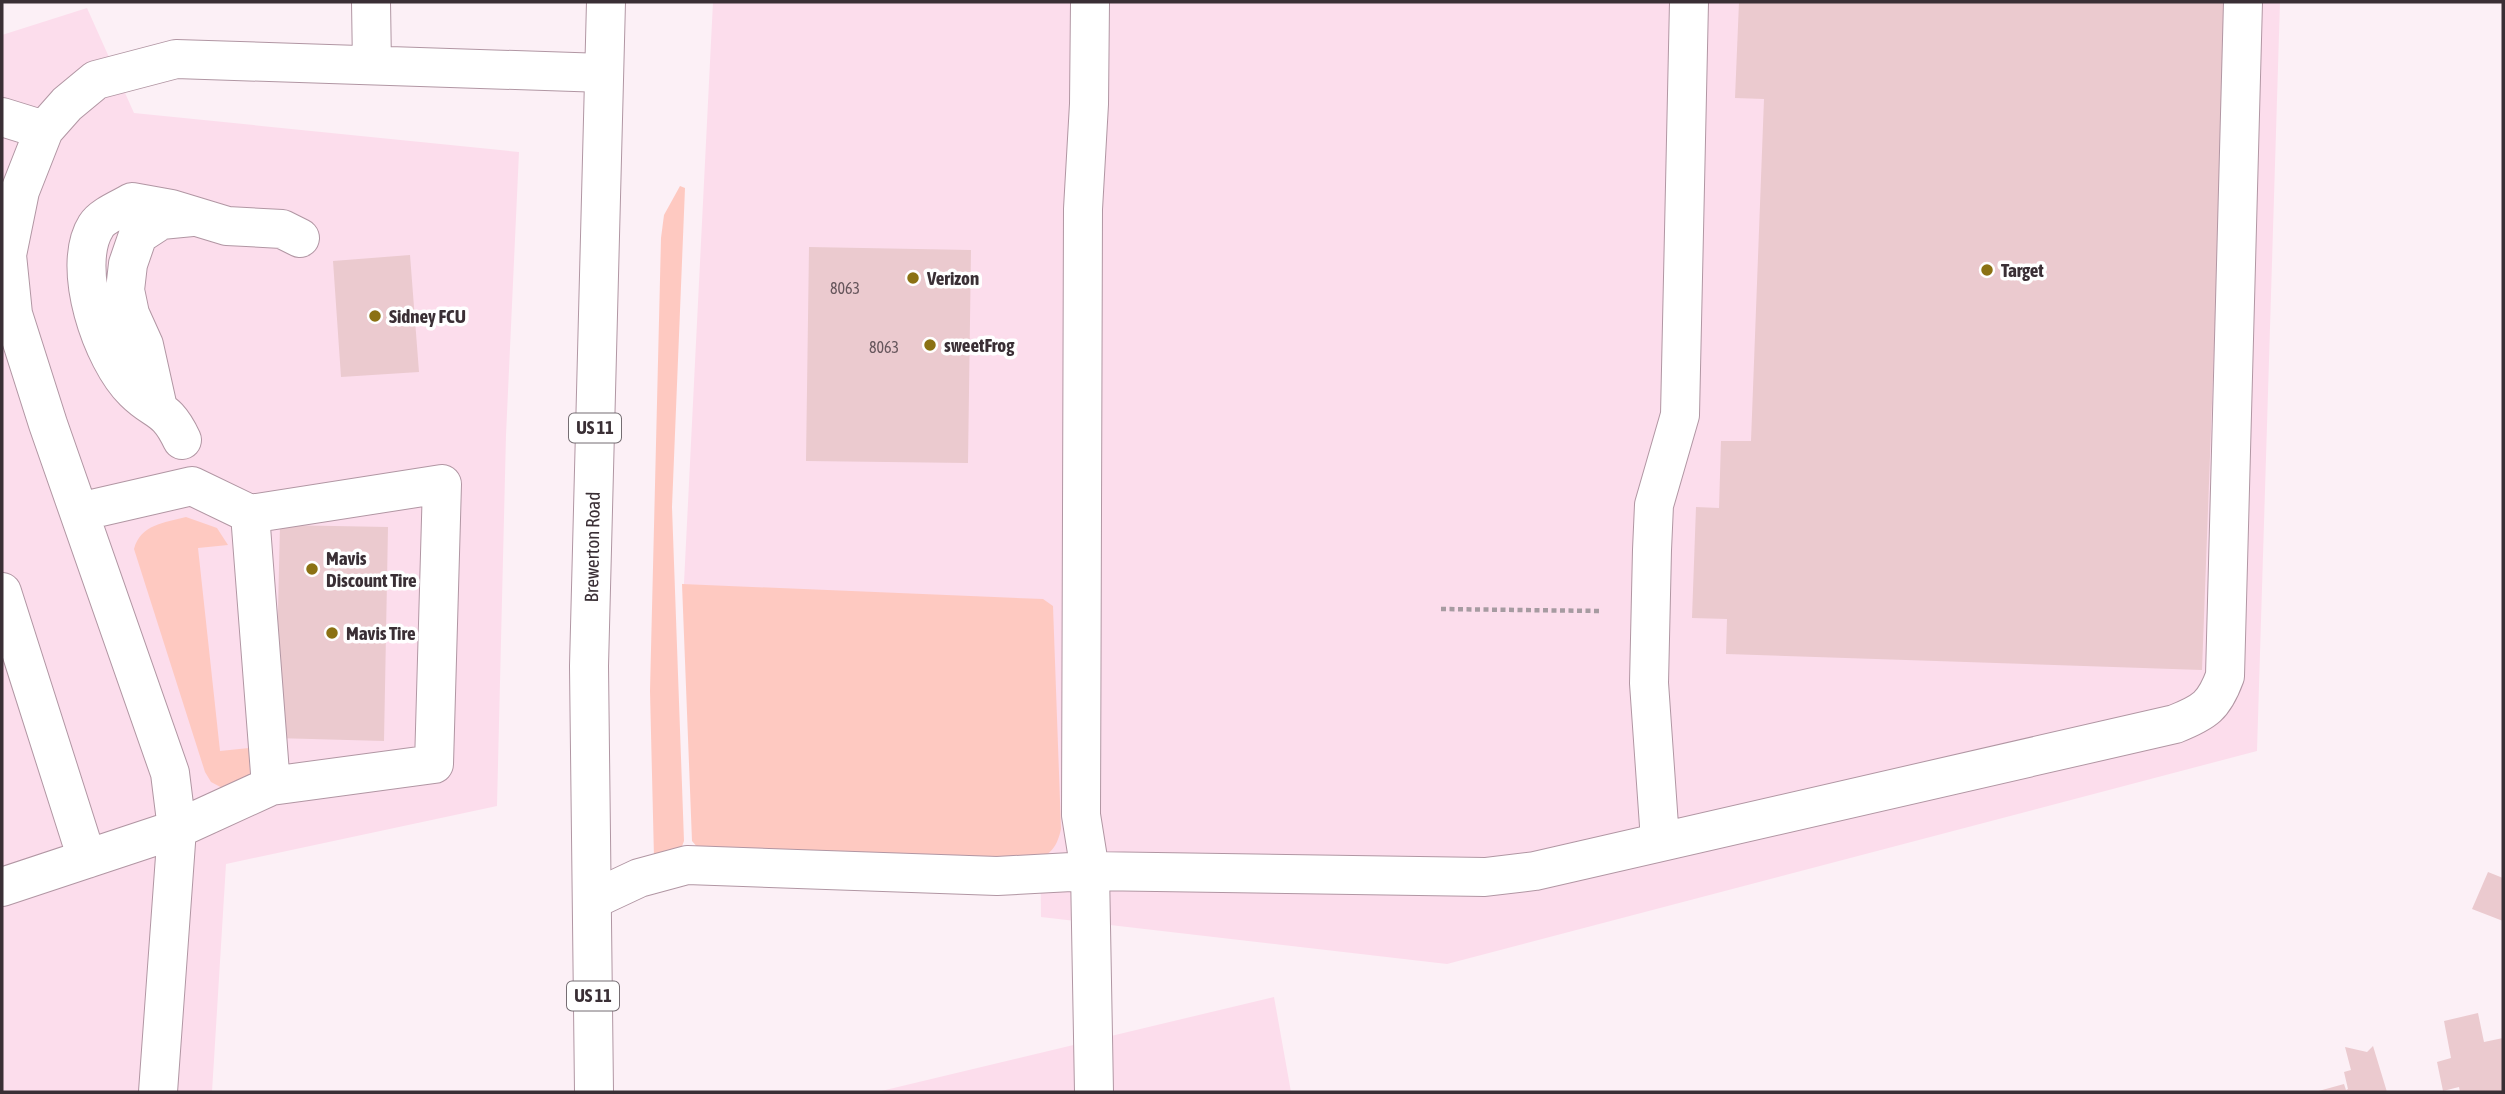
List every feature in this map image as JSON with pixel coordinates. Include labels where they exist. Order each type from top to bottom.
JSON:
[{"type":"main road","points":[[371,2],[372,65]]},
{"type":"main road","name":"Brewerton Road","points":[[593,1092],[589,666],[606,2]]},
{"type":"main road","points":[[1090,2],[1090,104],[1083,209],[1081,815],[1090,871],[1094,1092]]},
{"type":"main road","points":[[1660,840],[1649,682],[1652,550],[1654,505],[1680,415],[1689,2]]},
{"type":"main road","points":[[592,900],[639,878],[687,865],[997,876],[1090,871],[1485,877],[1535,871],[1660,840],[2175,724],[2202,713],[2217,697],[2225,676],[2243,2]]},
{"type":"main road","points":[[158,1092],[177,829],[170,773],[13,314],[10,290],[7,255],[20,191],[44,130],[67,104],[96,80],[176,59],[604,73]]},
{"type":"main road","points":[[2,117],[44,130]]},
{"type":"main road","points":[[182,440],[170,416],[158,408],[144,345],[130,314],[125,290],[128,264],[138,235],[161,220],[197,217],[227,226],[282,229],[300,238]]},
{"type":"main road","points":[[2,887],[177,829],[271,786],[434,764],[442,484],[250,514],[192,486],[79,512]]},
{"type":"main road","points":[[250,514],[271,786]]},
{"type":"main road","points":[[2,592],[87,859]]},
{"type":"path","points":[[1441,609],[1601,611]]},
{"type":"shaded area","points":[[713,2],[2280,2],[2257,751],[1447,964],[1041,917],[1038,606],[683,603]]},
{"type":"shaded area","points":[[87,8],[134,113],[519,152],[506,435],[497,806],[226,864],[212,1092],[2,1092],[2,35]]},
{"type":"shaded area","points":[[680,186],[685,188],[672,507],[684,841],[681,849],[654,858],[650,691],[661,238],[664,215]]},
{"type":"shaded area","points":[[186,517],[217,528],[228,545],[198,548],[220,751],[249,748],[250,775],[228,791],[211,782],[205,772],[134,549],[137,541],[148,529]]},
{"type":"shaded area","points":[[682,584],[1043,599],[1053,606],[1061,829],[1055,845],[1049,853],[1033,861],[699,849],[692,841]]},
{"type":"shaded area","points":[[1274,997],[1291,1092],[877,1092]]},
{"type":"building","name":"Target","points":[[1739,2],[2227,2],[2202,670],[1726,654],[1727,619],[1692,618],[1696,507],[1719,508],[1721,441],[1751,441],[1764,99],[1735,98]]},
{"type":"building","points":[[809,247],[971,250],[968,463],[806,461]]},
{"type":"building","points":[[410,255],[419,372],[341,377],[333,261]]},
{"type":"building","name":"Mavis Tire","points":[[280,525],[388,527],[384,741],[275,738]]},
{"type":"building","points":[[2488,872],[2503,878],[2503,921],[2472,909]]},
{"type":"building","points":[[2478,1013],[2484,1042],[2503,1038],[2503,1092],[2460,1092],[2459,1087],[2443,1091],[2437,1062],[2451,1058],[2444,1021]]},
{"type":"building","points":[[2373,1046],[2387,1092],[2315,1092],[2344,1084],[2346,1090],[2348,1089],[2344,1072],[2351,1070],[2345,1047],[2367,1052]]},
{"type":"place","name":"Target","points":[[1987,270]]},
{"type":"place","name":"Verizon","points":[[913,278]]},
{"type":"place","name":"Sidney FCU","points":[[375,316]]},
{"type":"place","name":"sweetFrog","points":[[930,345]]},
{"type":"place","name":"Mavis Discount Tire","points":[[312,569]]},
{"type":"place","name":"Mavis Tire","points":[[332,633]]}]
